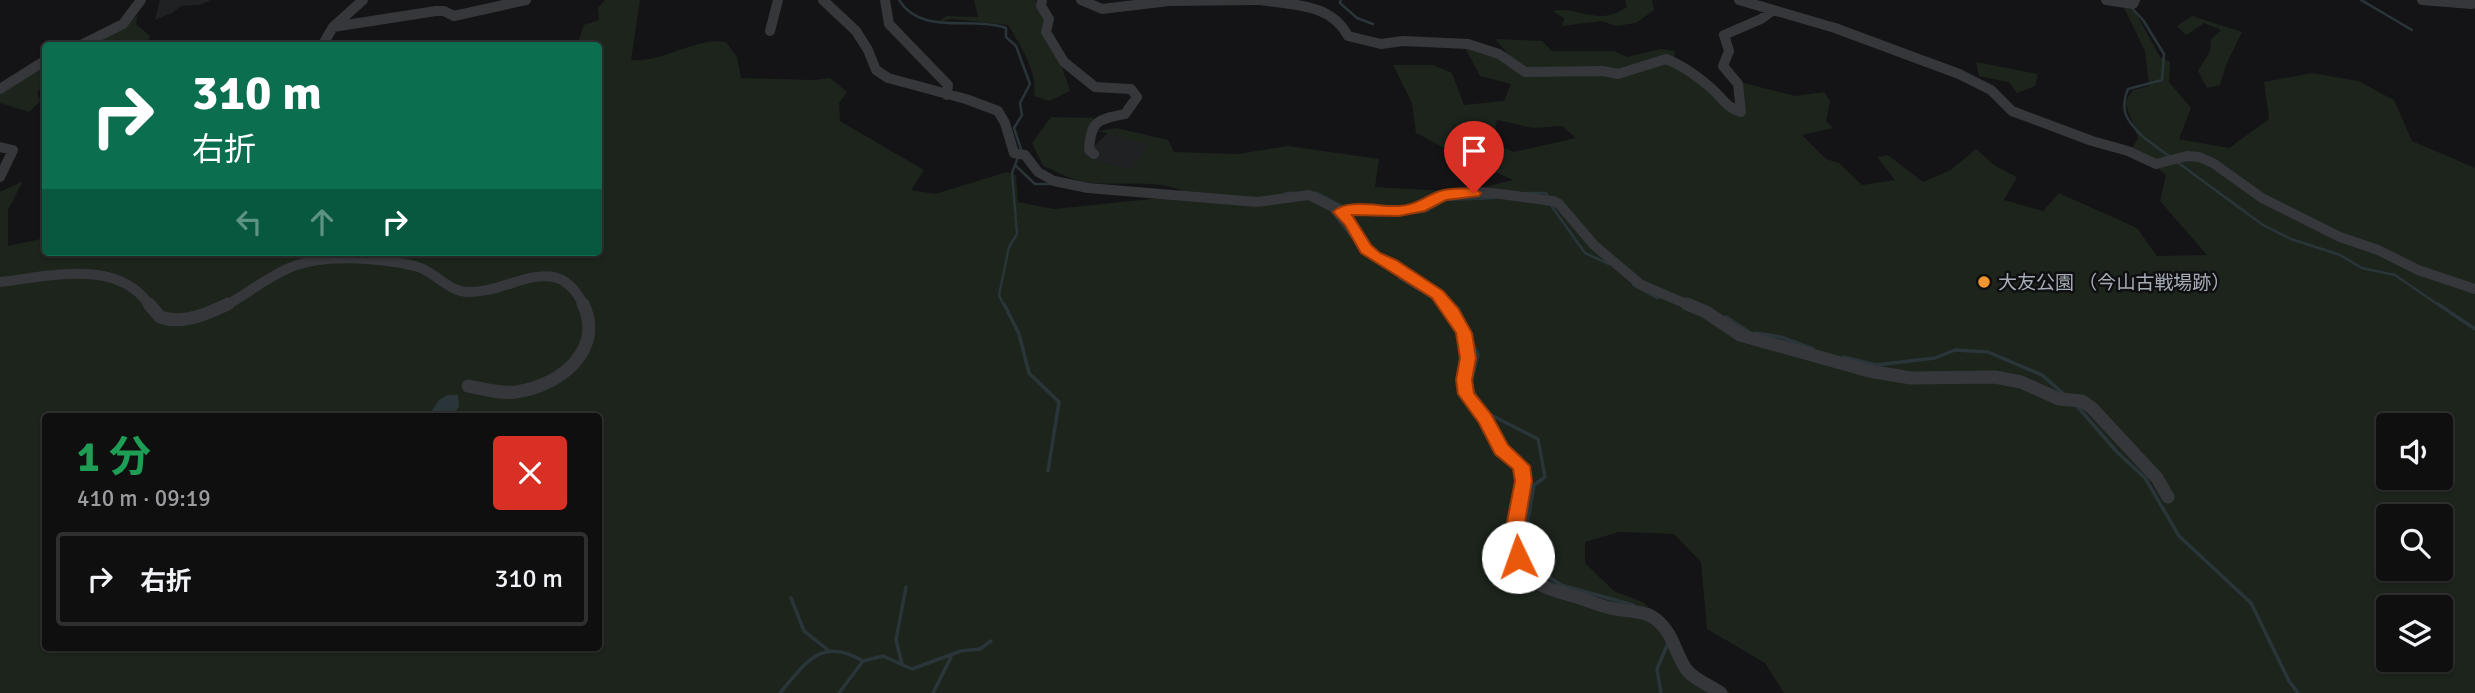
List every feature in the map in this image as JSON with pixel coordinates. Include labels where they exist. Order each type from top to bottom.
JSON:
[{"type":"street","points":[[87,42],[123,25],[135,14],[141,0]]},
{"type":"street","points":[[324,42],[333,26],[363,0]]},
{"type":"street","points":[[333,26],[364,24],[436,11],[444,11],[454,16],[526,0]]},
{"type":"street","points":[[770,31],[778,0]]},
{"type":"street","points":[[823,0],[840,13],[870,51],[876,70],[888,78],[998,111],[1019,154],[1038,172],[1054,181],[1088,188],[1263,202],[1309,195],[1342,210],[1399,211],[1420,208],[1444,195],[1500,194],[1549,200],[1569,214],[1594,245],[1640,284],[1706,313],[1740,335],[1869,371],[1911,379],[1995,377],[2021,382],[2065,399],[2082,401],[2092,408],[2157,478],[2168,497]]},
{"type":"street","points":[[885,0],[889,24],[948,85],[947,95]]},
{"type":"street","points":[[1042,0],[1041,6],[1049,19],[1046,32],[1064,62],[1095,87],[1131,89],[1137,97],[1125,114],[1099,120],[1090,130],[1089,150],[1094,154]]},
{"type":"street","points":[[1081,0],[1102,9],[1169,1],[1259,0],[1321,9],[1343,26],[1348,36],[1358,40],[1381,44],[1403,41],[1468,44],[1499,54],[1525,72],[1603,71],[1618,74],[1666,59],[1711,88],[1723,103],[1734,111],[1741,112],[1738,84],[1723,65],[1729,51],[1724,35],[1736,27],[1766,17],[1772,11]]},
{"type":"street","points":[[1739,0],[1835,28],[1959,74],[1991,90],[2012,111],[2127,151],[2156,164],[2199,157],[2213,163],[2262,198],[2332,233],[2418,270],[2475,289]]},
{"type":"street","points":[[2106,0],[2131,3]]},
{"type":"street","points":[[2422,0],[2472,4],[2469,0]]},
{"type":"street","points":[[0,89],[42,63]]},
{"type":"street","points":[[0,147],[13,150],[0,177]]},
{"type":"street","points":[[1342,210],[1366,249],[1449,307],[1464,333],[1468,358],[1464,380],[1466,394],[1485,419],[1502,449],[1521,466],[1523,481],[1516,522],[1518,557],[1524,572],[1532,580],[1555,593],[1577,597],[1602,607],[1646,615],[1670,634],[1687,671],[1721,693]]},
{"type":"street","points":[[0,282],[88,275],[108,276],[142,295],[149,309],[157,316],[180,320],[204,315],[267,278],[298,264],[315,261],[415,266],[435,274],[447,286],[463,292],[479,292],[542,275],[564,279],[572,284],[591,323],[591,333],[579,356],[566,371],[543,384],[517,391],[486,390],[468,386]]},
{"type":"shaded area","points":[[160,0],[211,0],[200,5],[181,6],[155,20]]},
{"type":"shaded area","points":[[605,0],[640,0],[631,60],[655,58],[702,43],[726,42],[737,57],[741,78],[830,78],[847,92],[839,103],[840,121],[924,170],[911,190],[935,194],[1007,172],[1016,175],[1018,202],[1054,209],[1190,195],[1179,189],[1153,184],[1084,182],[1043,166],[1032,143],[1051,117],[1094,118],[1087,132],[1086,151],[1099,161],[1132,169],[1149,144],[1098,131],[1117,128],[1168,140],[1174,152],[1237,154],[1288,146],[1379,159],[1375,187],[1464,192],[1513,180],[1480,165],[1475,148],[1452,152],[1416,133],[1412,103],[1393,65],[1433,65],[1452,73],[1464,105],[1504,101],[1511,84],[1480,76],[1464,46],[1478,45],[1507,53],[1495,39],[1542,41],[1552,51],[1614,51],[1627,57],[1661,49],[1675,51],[1674,59],[1736,114],[1740,82],[1795,96],[1824,92],[1830,101],[1826,121],[1833,128],[1802,135],[1826,159],[1839,163],[1862,185],[1895,180],[1877,157],[1888,155],[1923,182],[1951,170],[1976,149],[1994,165],[2017,177],[2004,200],[2043,211],[2059,193],[2137,228],[2157,256],[2207,255],[2160,201],[2166,175],[2132,148],[2138,138],[2125,102],[2133,90],[2149,86],[2145,51],[2120,0],[2130,2],[2160,57],[2170,62],[2169,82],[2191,108],[2179,139],[2229,148],[2269,119],[2264,82],[2312,73],[2358,81],[2394,100],[2412,141],[2475,168],[2475,693],[1784,693],[1765,663],[1707,629],[1701,562],[1674,534],[1619,532],[1585,542],[1585,563],[1614,591],[1643,602],[1677,634],[1691,671],[1731,693],[0,693],[0,192],[23,181],[8,210],[8,246],[42,239],[42,256],[602,256],[602,42],[578,42],[584,25],[599,20],[598,8]],"holes":[[[1497,120],[1533,128],[1562,126],[1576,138],[1514,152],[1492,143]]]},
{"type":"shaded area","points":[[974,0],[1035,0],[1046,19],[1070,91],[1049,101],[1034,96],[1031,68],[1008,25],[952,19],[937,22],[947,16],[978,17]]},
{"type":"shaded area","points":[[1625,0],[1652,0],[1654,10],[1636,23],[1616,26],[1602,21],[1562,26],[1564,18],[1553,11],[1606,16],[1627,7]]},
{"type":"shaded area","points":[[138,15],[136,24],[150,36],[148,42],[93,42],[117,31]]},
{"type":"shaded area","points":[[2192,16],[2242,32],[2226,65],[2220,85],[2207,88],[2198,71],[2210,51],[2211,39],[2221,30],[2204,23],[2186,35],[2177,26]]},
{"type":"shaded area","points":[[1976,62],[2038,74],[2035,86],[2017,93],[2009,82],[1979,76]]},
{"type":"shaded area","points":[[42,64],[42,88],[37,92],[40,101],[29,112],[0,103],[0,93]]},
{"type":"shaded area","points":[[1108,133],[1149,144],[1133,170],[1093,160],[1087,152]]},
{"type":"shaded area","points":[[448,395],[458,395],[459,406],[455,413],[430,413],[439,400]]},
{"type":"waterway","points":[[899,0],[909,11],[933,22],[1006,28],[1006,37],[1016,46],[1030,84],[1020,103],[1022,115],[1014,128],[1021,149],[1015,165]]},
{"type":"waterway","points":[[1341,0],[1340,3],[1357,18],[1373,24]]},
{"type":"waterway","points":[[2361,0],[2412,30]]},
{"type":"waterway","points":[[2130,6],[2143,20],[2164,54],[2162,80],[2128,89],[2125,97],[2126,115],[2143,137],[2263,225],[2291,239],[2340,255],[2362,268],[2395,275],[2440,306]]},
{"type":"waterway","points":[[1004,306],[999,295],[1009,247],[1017,234],[1012,173],[1015,165]]},
{"type":"waterway","points":[[1015,165],[1035,184],[1051,184]]},
{"type":"waterway","points":[[1285,193],[1317,193],[1346,208]]},
{"type":"waterway","points":[[1526,193],[1546,193],[1548,197]]},
{"type":"waterway","points":[[1414,213],[1427,211],[1445,200],[1494,198]]},
{"type":"waterway","points":[[1550,204],[1585,253],[1609,264]]},
{"type":"waterway","points":[[1332,212],[1358,245]]},
{"type":"waterway","points":[[1399,278],[1440,303]]},
{"type":"waterway","points":[[1633,285],[1657,298],[1661,297]]},
{"type":"waterway","points":[[1004,304],[1019,334],[1029,373],[1059,402],[1048,471]]},
{"type":"waterway","points":[[2438,304],[2475,329]]},
{"type":"waterway","points":[[1454,308],[1458,308],[1464,322]]},
{"type":"waterway","points":[[1726,317],[1749,332]]},
{"type":"waterway","points":[[1756,333],[1781,337],[1813,349]]},
{"type":"waterway","points":[[1470,336],[1478,355],[1470,386],[1480,403]]},
{"type":"waterway","points":[[1844,357],[1876,365],[1935,358],[1955,350],[1988,352],[2042,375],[2066,396]]},
{"type":"waterway","points":[[2077,406],[2117,452],[2145,478],[2179,536],[2251,603],[2289,681],[2298,693]]},
{"type":"waterway","points":[[1489,414],[1538,439],[1545,477],[1534,485],[1526,531],[1538,570],[1561,585],[1633,605]]},
{"type":"waterway","points":[[902,664],[896,640],[906,587]]},
{"type":"waterway","points":[[791,598],[804,631],[828,650]]},
{"type":"waterway","points":[[863,661],[883,656],[912,669],[961,651],[980,649],[991,641]]},
{"type":"waterway","points":[[1661,693],[1657,669],[1668,643]]},
{"type":"waterway","points":[[780,693],[798,671],[816,656],[826,652],[849,654],[863,661]]},
{"type":"waterway","points":[[933,693],[951,657]]},
{"type":"waterway","points":[[839,693],[863,661]]},
{"type":"place","name":"大友公園 （今山古戦場跡）","points":[[1984,282]]},
{"type":"route","points":[[1474,193],[1444,195],[1420,208],[1399,211],[1369,209],[1340,212],[1350,222],[1366,249],[1375,257],[1391,264],[1438,295],[1464,333],[1468,358],[1464,380],[1466,394],[1485,419],[1502,449],[1521,466],[1523,481],[1516,522],[1518,557]]}]
